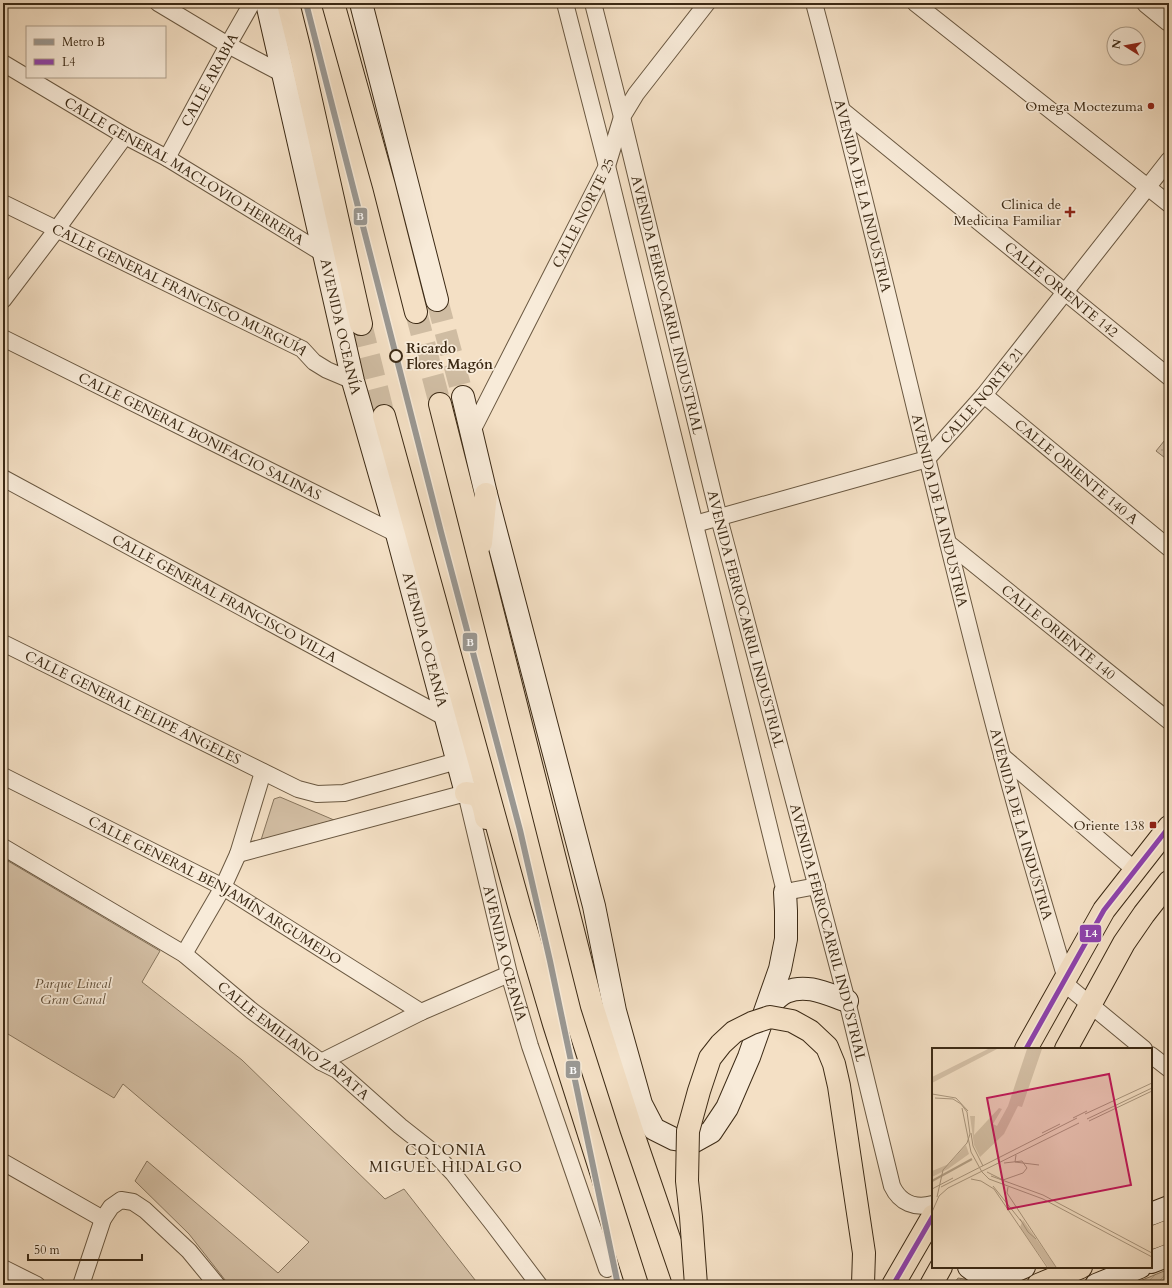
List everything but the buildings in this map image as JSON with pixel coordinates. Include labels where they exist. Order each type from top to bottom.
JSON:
[{"type":"main road","name":"AVENIDA OCEANÍA","points":[[267,3],[354,381],[397,534],[466,793]]},
{"type":"main road","name":"AVENIDA OCEANÍA","points":[[288,3],[299,46],[360,324]]},
{"type":"main road","points":[[333,3],[384,186],[416,312]]},
{"type":"main road","points":[[361,3],[437,300]]},
{"type":"main road","points":[[463,397],[486,494],[594,906],[615,1012],[641,1104],[654,1129],[674,1139],[693,1142],[711,1132],[726,1108],[749,1057],[780,969],[786,939],[785,892]]},
{"type":"main road","points":[[440,404],[537,794],[592,1006],[685,1285]]},
{"type":"main road","name":"AVENIDA OCEANÍA","points":[[384,416],[520,909],[634,1276]]},
{"type":"main road","points":[[480,560],[486,494]]},
{"type":"main road","points":[[466,793],[474,793],[479,797],[494,846],[505,876],[520,909]]},
{"type":"main road","points":[[1027,1048],[1104,910],[1169,827]]},
{"type":"main road","points":[[1067,1048],[1124,943],[1144,914],[1167,888]]},
{"type":"main road","points":[[767,1008],[785,993],[802,988],[819,990],[846,1001]]},
{"type":"main road","points":[[696,1285],[687,1181],[688,1131],[699,1091],[710,1058],[721,1044],[734,1032],[770,1017],[792,1021],[810,1031],[827,1047],[834,1064],[839,1086],[864,1253],[863,1285]]},
{"type":"main road","points":[[1152,1214],[1169,1207]]},
{"type":"main road","points":[[893,1285],[932,1218]]},
{"type":"main road","points":[[1152,1238],[1169,1231]]},
{"type":"main road","points":[[1152,1262],[1169,1255]]},
{"type":"main road","points":[[932,1285],[940,1268]]},
{"type":"main road","points":[[970,1268],[982,1274],[998,1276],[1008,1274],[1022,1268]]},
{"type":"main road","points":[[1038,1285],[1079,1268]]},
{"type":"main road","points":[[1096,1285],[1138,1268]]},
{"type":"street","points":[[158,3],[228,45],[284,74]]},
{"type":"street","name":"CALLE ARABIA","points":[[167,158],[252,3]]},
{"type":"street","name":"AVENIDA FERROCARRIL INDUSTRIAL","points":[[565,3],[607,166],[785,892]]},
{"type":"street","name":"AVENIDA FERROCARRIL INDUSTRIAL","points":[[593,3],[719,518],[817,886],[892,1186],[899,1197],[912,1205],[919,1206],[932,1204]]},
{"type":"street","name":"CALLE NORTE 25","points":[[471,433],[607,166],[622,117],[640,88],[707,3]]},
{"type":"street","name":"AVENIDA DE LA INDUSTRIA","points":[[814,3],[843,111],[927,460],[1002,756],[1066,979],[1070,988],[1090,1006],[1143,1048]]},
{"type":"street","points":[[915,3],[1169,204]]},
{"type":"street","points":[[1147,3],[1169,21]]},
{"type":"street","name":"CALLE GENERAL MACLOVIO HERRERA","points":[[3,63],[26,77]]},
{"type":"street","name":"CALLE GENERAL MACLOVIO HERRERA","points":[[28,78],[125,136],[167,158],[324,254]]},
{"type":"street","name":"CALLE ORIENTE 142","points":[[843,111],[1169,376]]},
{"type":"street","points":[[3,300],[125,136]]},
{"type":"street","name":"CALLE NORTE 21","points":[[927,460],[984,395],[1169,160]]},
{"type":"street","name":"CALLE GENERAL FRANCISCO MURGUÍA","points":[[3,203],[302,349],[314,362],[328,370],[354,381]]},
{"type":"street","name":"CALLE GENERAL BONIFACIO SALINAS","points":[[3,338],[397,534]]},
{"type":"street","name":"CALLE ORIENTE 140 A","points":[[984,395],[1169,548]]},
{"type":"street","points":[[695,524],[927,460]]},
{"type":"street","name":"CALLE GENERAL FRANCISCO VILLA","points":[[3,478],[446,718]]},
{"type":"street","name":"CALLE ORIENTE 140","points":[[948,543],[1169,721]]},
{"type":"street","name":"CALLE GENERAL FELIPE ÁNGELES","points":[[3,643],[298,789],[317,794],[344,793],[457,761]]},
{"type":"street","points":[[1002,756],[1135,870]]},
{"type":"street","points":[[184,954],[223,887],[238,854],[263,772]]},
{"type":"street","name":"CALLE GENERAL BENJAMÍN ARGUMEDO","points":[[3,776],[223,887],[421,1012]]},
{"type":"street","points":[[238,854],[466,793]]},
{"type":"street","name":"AVENIDA OCEANÍA","points":[[466,793],[509,974],[530,1046],[606,1268]]},
{"type":"street","name":"CALLE EMILIANO ZAPATA","points":[[3,847],[184,954],[252,1011],[321,1062],[337,1070],[400,1126],[433,1152],[476,1201],[540,1285]]},
{"type":"street","points":[[785,892],[817,886]]},
{"type":"street","points":[[321,1062],[421,1012],[509,974]]},
{"type":"street","points":[[1152,1056],[1169,1069]]},
{"type":"street","points":[[3,1162],[103,1219]]},
{"type":"street","points":[[81,1285],[103,1219],[111,1207],[121,1200],[133,1202],[145,1210],[189,1251],[217,1285]]},
{"type":"street","points":[[3,1268],[37,1285]]},
{"type":"green space","points":[[1169,435],[1169,461],[1156,451]]},
{"type":"green space","points":[[280,797],[334,820],[261,840],[274,799]]},
{"type":"green space","name":"Parque Lineal Gran Canal","points":[[3,858],[160,951],[142,982],[242,1060],[385,1199],[404,1189],[479,1285],[229,1285],[189,1234],[135,1181],[147,1161],[278,1273],[309,1242],[123,1084],[114,1098],[3,1031]]},
{"type":"green space","points":[[1169,1269],[1169,1285],[1130,1285]]},
{"type":"green space","points":[[958,1278],[991,1283],[1025,1282],[1021,1285],[953,1285]]},
{"type":"tunnel","points":[[437,300],[463,397]]},
{"type":"tunnel","points":[[416,312],[440,404]]},
{"type":"tunnel","points":[[361,324],[384,416]]},
{"type":"metro line","name":"B","points":[[306,3],[441,532],[520,830],[550,961],[618,1285]]},
{"type":"transit line","name":"L4","points":[[1027,1048],[1104,910],[1169,827]]},
{"type":"transit line","name":"L4","points":[[893,1285],[932,1218]]},
{"type":"place","name":"Omega Moctezuma","points":[[1151,106]]},
{"type":"place","name":"Clinica de Medicina Familiar","points":[[1070,212]]},
{"type":"place","name":"Ricardo Flores Magón","points":[[396,356]]},
{"type":"place","name":"Oriente 138","points":[[1153,825]]},
{"type":"district","name":"COLONIA MIGUEL HIDALGO","points":[[446,1158]]}]
